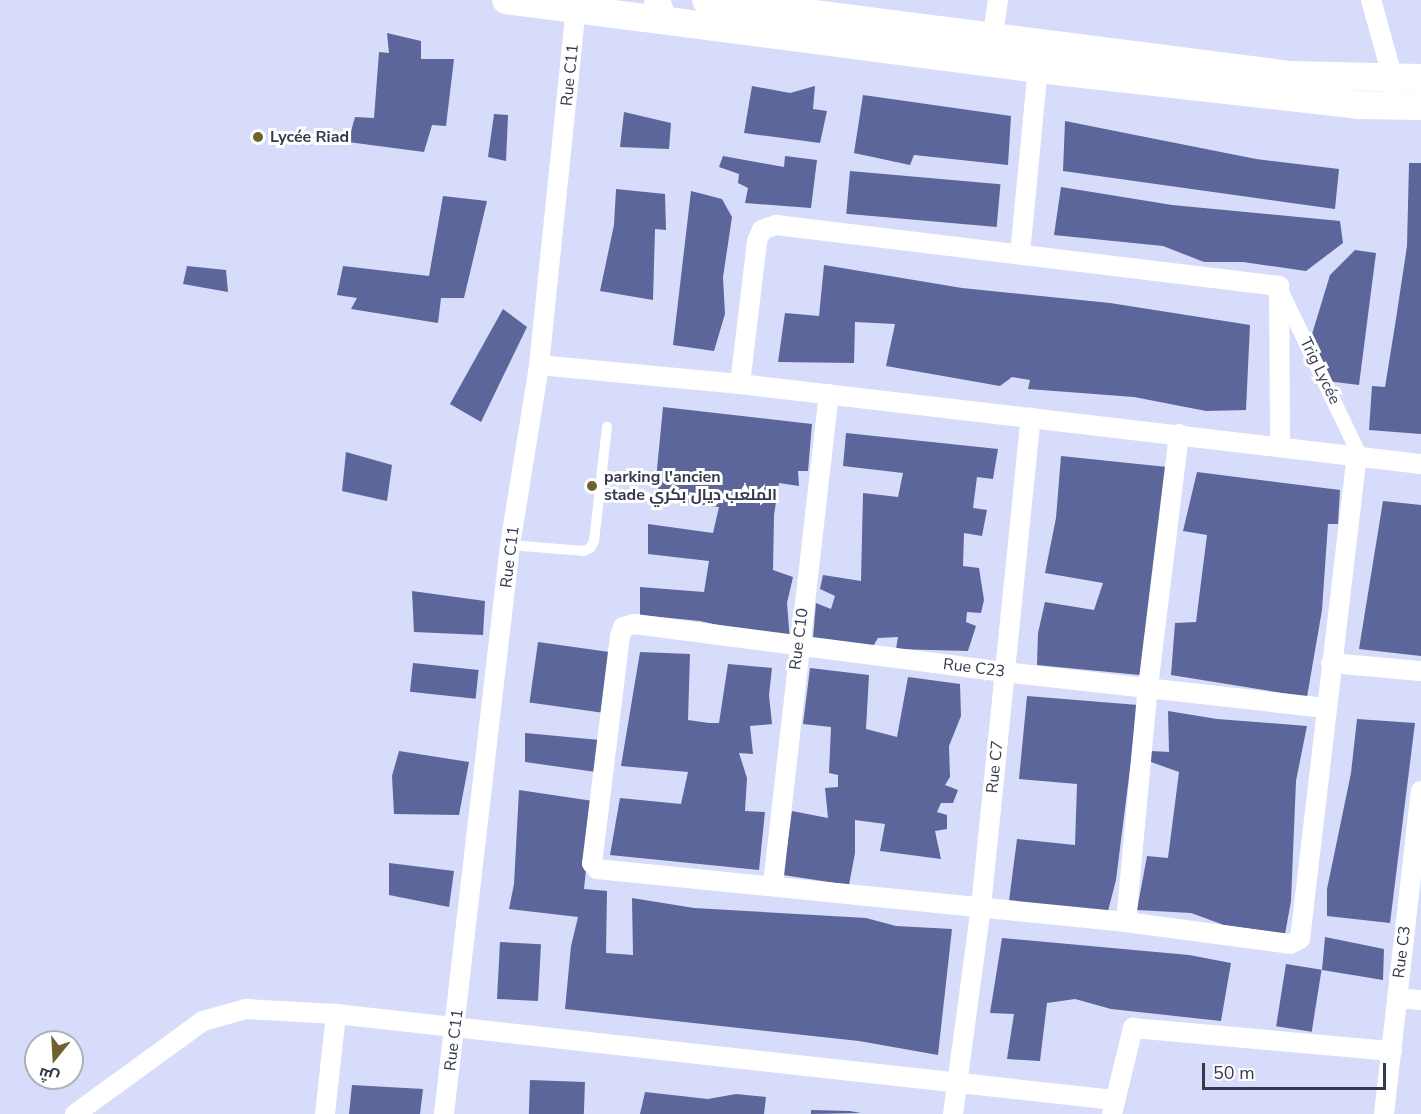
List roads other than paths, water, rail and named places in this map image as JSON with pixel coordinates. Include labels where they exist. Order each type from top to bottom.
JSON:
[{"type":"main road","points":[[506,0],[660,10],[990,50],[1292,98],[1409,92]]},
{"type":"main road","points":[[706,0],[990,50]]},
{"type":"street","points":[[990,50],[998,0]]},
{"type":"street","points":[[1371,0],[1409,92]]},
{"type":"street","name":"Rue C11","points":[[444,1114],[456,1027],[510,545],[539,365],[577,4]]},
{"type":"street","points":[[1020,254],[1039,57]]},
{"type":"street","points":[[740,384],[756,241],[762,230],[776,225],[1279,286],[1280,446]]},
{"type":"street","name":"Trig Lycée","points":[[1279,286],[1359,457]]},
{"type":"street","points":[[539,365],[740,384],[1421,464]]},
{"type":"street","name":"Rue C10","points":[[773,884],[797,645],[829,394]]},
{"type":"street","name":"Rue C7","points":[[953,1114],[981,907],[1031,418]]},
{"type":"street","points":[[1126,922],[1148,687],[1179,434]]},
{"type":"street","points":[[773,884],[1126,922],[1290,944],[1300,939],[1330,663],[1359,457]]},
{"type":"street","name":"Rue C23","points":[[773,884],[593,867],[624,627],[634,624],[1004,672],[1325,708]]},
{"type":"street","points":[[1330,663],[1421,671]]},
{"type":"street","name":"Rue C3","points":[[1384,1114],[1421,790]]},
{"type":"street","points":[[1397,998],[1421,1000]]},
{"type":"street","points":[[75,1114],[168,1044],[219,1015],[246,1009],[336,1014],[958,1080],[1113,1107],[1133,1028],[1392,1051]]},
{"type":"street","points":[[325,1114],[336,1014]]},
{"type":"lane","points":[[510,545],[584,551],[590,548],[594,541],[607,427]]},
{"type":"place","name":"Lycée Riad","points":[[258,137]]},
{"type":"place","name":"parking l'ancien stade الملعب ديال بكري","points":[[592,486]]}]
